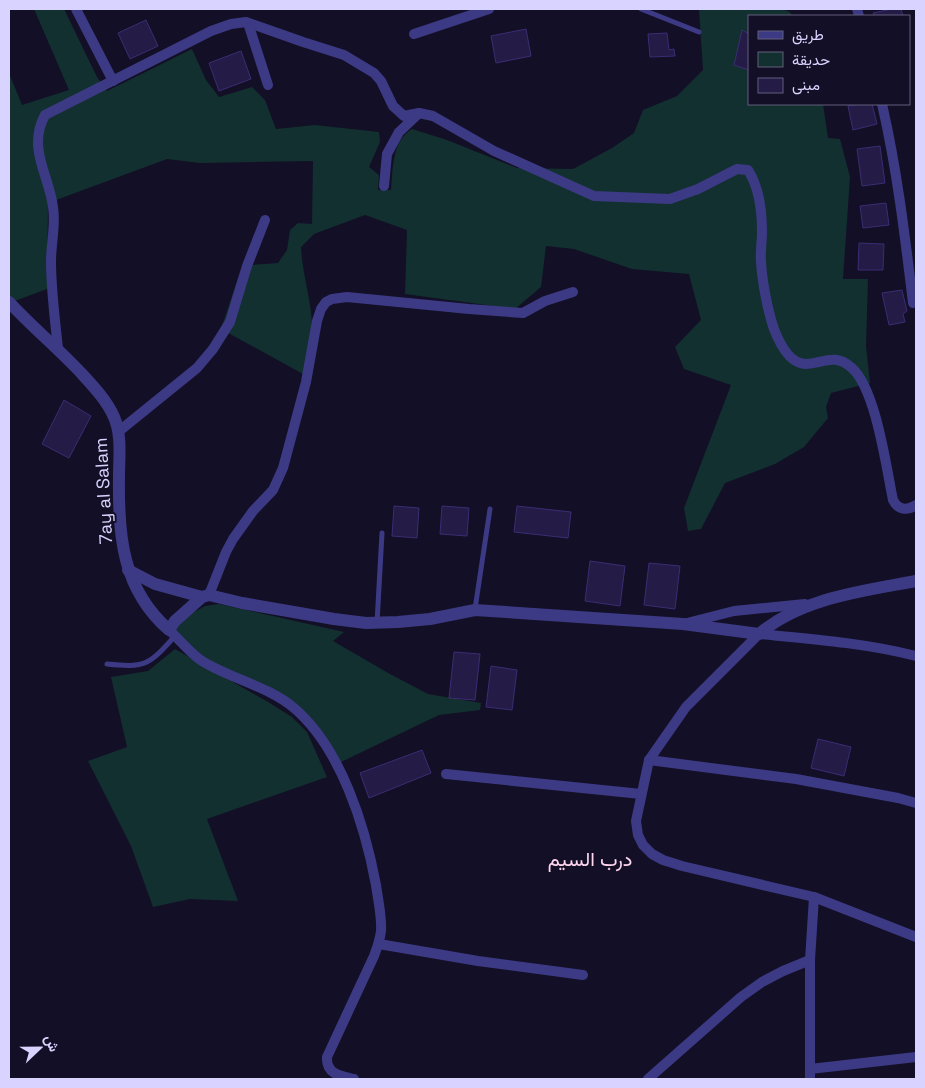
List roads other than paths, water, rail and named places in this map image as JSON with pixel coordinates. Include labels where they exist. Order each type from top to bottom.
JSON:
[{"type":"street","points":[[76,9],[113,81]]},
{"type":"street","points":[[414,34],[489,9]]},
{"type":"street","points":[[58,349],[52,287],[53,208],[37,139],[38,127],[44,115],[211,32],[239,22],[248,23],[344,55],[374,73],[381,81],[394,106],[404,116],[420,113],[433,116],[494,151],[594,196],[670,199],[698,189],[737,169],[748,170],[754,180],[757,195],[762,230],[760,262],[774,330],[788,355],[804,364],[834,358],[850,366],[863,380],[872,404],[893,500],[896,506],[902,509],[912,508],[916,505]]},
{"type":"street","points":[[248,23],[268,85]]},
{"type":"street","points":[[882,105],[889,134],[913,303]]},
{"type":"street","points":[[384,186],[387,154],[399,132],[420,113]]},
{"type":"street","points":[[118,432],[197,368],[213,350],[230,322],[247,266],[265,220]]},
{"type":"street","points":[[325,1079],[328,1067],[327,1057],[332,1043],[379,944],[381,930],[379,903],[363,831],[351,797],[326,746],[315,730],[292,707],[273,695],[202,661],[172,633],[175,621],[205,596],[234,539],[253,511],[273,490],[281,474],[306,382],[320,309],[326,302],[332,299],[347,297],[524,313],[545,301],[573,292]]},
{"type":"street","name":"7ay al Salam","points":[[9,302],[90,382],[115,418],[120,450],[120,516],[124,558],[133,583],[160,622],[172,633]]},
{"type":"street","points":[[128,570],[155,584],[205,596],[334,619],[378,623],[430,619],[475,610],[683,624],[854,644],[916,656]]},
{"type":"street","points":[[916,581],[849,594],[819,603],[769,625],[686,708],[649,760],[636,821],[638,836],[643,846],[662,860],[814,897],[916,937]]},
{"type":"street","points":[[683,624],[734,611],[819,603]]},
{"type":"street","points":[[649,760],[796,779],[898,798],[916,804]]},
{"type":"street","points":[[446,774],[641,794]]},
{"type":"street","points":[[814,897],[810,960],[810,1074],[916,1057]]},
{"type":"street","points":[[379,944],[478,961],[583,975]]},
{"type":"street","points":[[648,1079],[741,997],[762,982],[810,960]]},
{"type":"street","points":[[328,1067],[330,1071],[339,1076],[354,1079]]},
{"type":"lane","points":[[640,9],[699,32]]},
{"type":"lane","points":[[475,610],[490,509]]},
{"type":"lane","points":[[378,623],[382,534]]},
{"type":"lane","points":[[107,664],[128,666],[148,663],[172,633]]},
{"type":"district","name":"درب السيم","points":[[590,859]]}]
